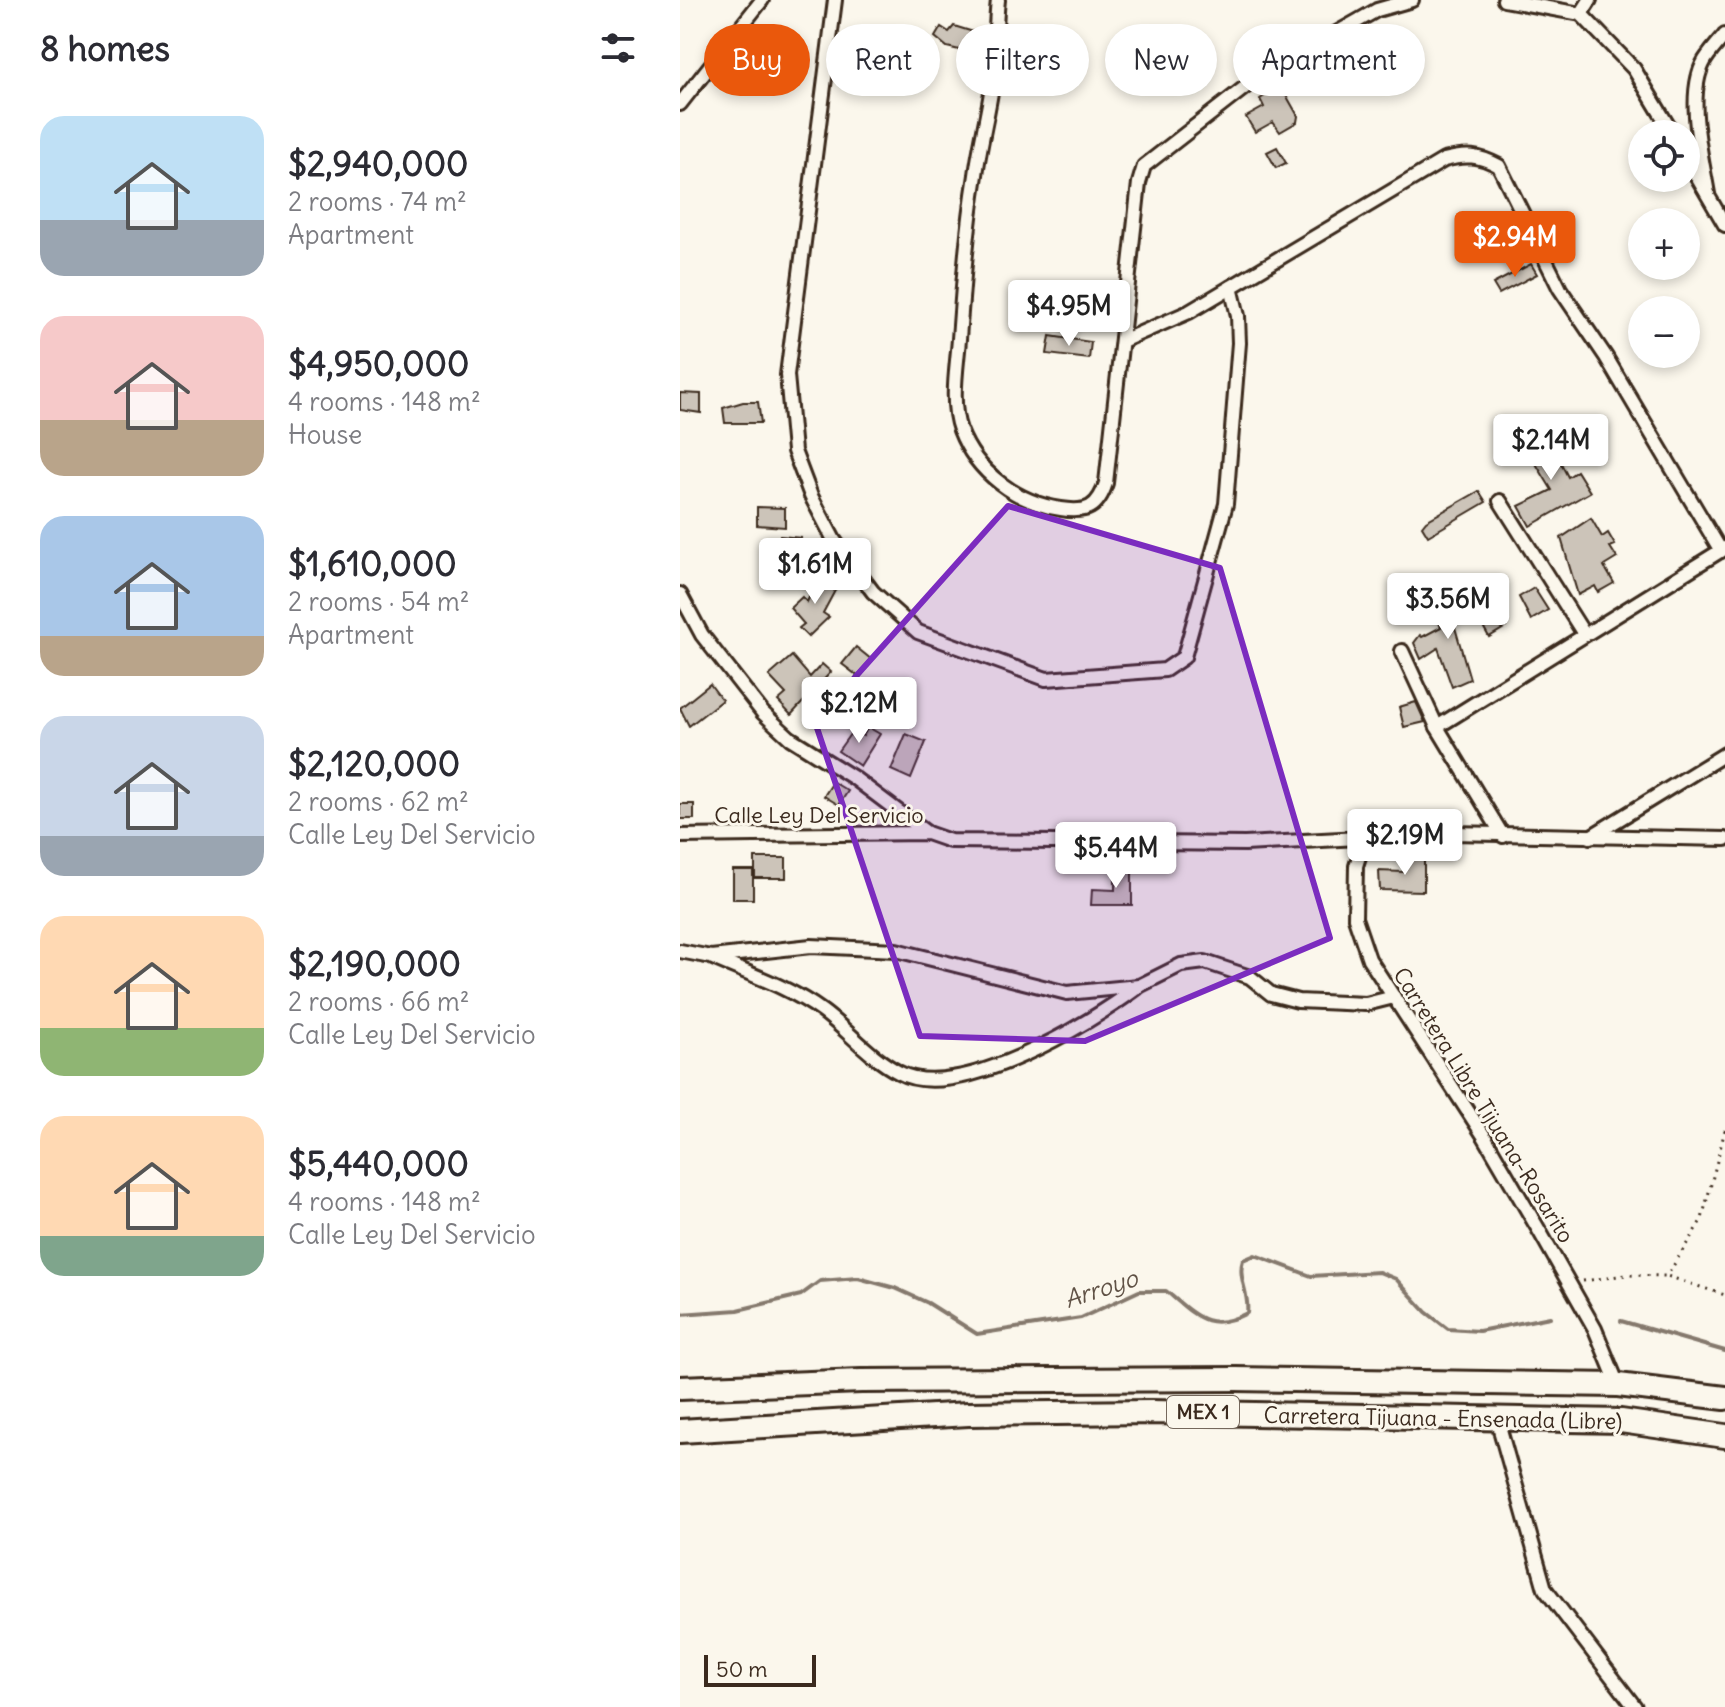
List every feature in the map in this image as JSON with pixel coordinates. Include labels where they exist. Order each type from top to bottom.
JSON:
[{"type":"highway","name":"Carretera Tijuana - Ensenada (Libre)","points":[[680,1388],[1072,1379],[1618,1385],[1725,1398]]},
{"type":"highway","name":"Carretera Tijuana - Ensenada (Libre)","points":[[680,1431],[968,1414],[1151,1412],[1621,1421],[1725,1436]]},
{"type":"street","points":[[680,104],[762,0]]},
{"type":"street","points":[[835,0],[787,375],[794,451],[811,496],[834,540],[873,592],[918,632],[1046,679],[1165,670],[1184,657],[1226,504],[1239,343],[1238,316],[1231,287]]},
{"type":"street","points":[[998,0],[993,80],[963,271],[955,384],[959,427],[971,451],[991,476],[1016,495],[1056,509],[1080,511],[1092,509],[1100,501],[1106,483],[1144,166],[1257,78],[1377,10],[1412,0]]},
{"type":"street","points":[[1504,0],[1581,14],[1634,69],[1665,120]]},
{"type":"street","points":[[1581,14],[1590,0]]},
{"type":"street","points":[[1708,194],[1697,130],[1697,84],[1704,61],[1725,35]]},
{"type":"street","points":[[1122,341],[1158,328],[1231,287],[1444,160],[1463,155],[1483,157],[1499,166],[1560,289],[1606,357],[1723,549],[1437,727]]},
{"type":"street","points":[[1700,181],[1725,225]]},
{"type":"street","points":[[1500,501],[1584,634]]},
{"type":"street","points":[[680,594],[702,635],[763,713],[790,738],[876,792],[927,833]]},
{"type":"street","points":[[1402,651],[1437,727],[1503,836]]},
{"type":"street","points":[[1590,837],[1725,754]]},
{"type":"street","name":"Calle Ley Del Servicio","points":[[680,836],[927,833],[950,841],[1245,844],[1452,833],[1725,839]]},
{"type":"street","name":"Carretera Libre Tijuana-Rosarito","points":[[1365,838],[1356,866],[1355,918],[1369,959],[1484,1136],[1595,1329],[1618,1385]]},
{"type":"street","points":[[711,957],[811,946],[855,947],[896,950],[1067,993],[1139,986]]},
{"type":"street","points":[[680,951],[711,957],[786,989],[822,1011],[900,1074],[924,1078],[952,1078],[1012,1061],[1101,1014],[1139,986],[1181,965],[1205,962],[1250,977],[1271,994],[1298,1001],[1366,1004],[1394,997]]},
{"type":"street","points":[[1497,1419],[1545,1589],[1635,1707]]},
{"type":"path","points":[[1667,1276],[1702,1219],[1725,1130]]},
{"type":"path","points":[[1568,1283],[1626,1275],[1667,1276],[1725,1295]]},
{"type":"highlighted area","points":[[1008,506],[1220,568],[1330,938],[1085,1041],[920,1036],[815,722]]},
{"type":"building","points":[[941,27],[949,32],[956,27],[956,49],[940,41]]},
{"type":"building","points":[[1265,96],[1287,96],[1298,116],[1297,122],[1280,132],[1273,122],[1255,132],[1246,117],[1264,107],[1260,99]]},
{"type":"building","points":[[1277,147],[1286,163],[1276,168],[1267,152]]},
{"type":"building","points":[[1531,264],[1537,274],[1499,294],[1493,284]]},
{"type":"building","points":[[1050,336],[1091,342],[1089,359],[1047,354]]},
{"type":"building","points":[[680,393],[701,394],[701,413],[680,410]]},
{"type":"building","points":[[743,402],[758,402],[761,423],[725,423],[723,408]]},
{"type":"building","points":[[1544,430],[1568,477],[1577,471],[1590,492],[1530,526],[1519,506],[1552,490],[1524,444]]},
{"type":"building","points":[[1479,491],[1486,502],[1428,536],[1422,526],[1426,521]]},
{"type":"building","points":[[757,507],[785,508],[785,527],[757,525]]},
{"type":"building","points":[[1591,518],[1602,537],[1608,533],[1615,545],[1610,547],[1617,558],[1604,566],[1614,583],[1598,592],[1595,586],[1578,595],[1561,538]]},
{"type":"building","points":[[780,536],[801,538],[800,555],[779,554]]},
{"type":"building","points":[[819,575],[838,585],[823,613],[829,617],[808,637],[799,628],[804,624],[790,608],[802,597],[807,602]]},
{"type":"building","points":[[1534,588],[1548,610],[1531,620],[1519,597]]},
{"type":"building","points":[[1462,595],[1474,614],[1454,624],[1470,679],[1452,687],[1438,648],[1421,659],[1414,643],[1420,635],[1422,637],[1441,627],[1435,613]]},
{"type":"building","points":[[1492,603],[1506,627],[1489,637],[1475,612]]},
{"type":"building","points":[[856,647],[872,660],[859,677],[842,664]]},
{"type":"building","points":[[792,656],[810,677],[822,664],[831,672],[791,715],[778,701],[786,694],[769,676]]},
{"type":"building","points":[[710,684],[722,700],[689,726],[680,708]]},
{"type":"building","points":[[1416,702],[1425,722],[1404,727],[1399,707]]},
{"type":"building","points":[[868,727],[880,734],[860,766],[838,751],[853,730],[863,736]]},
{"type":"building","points":[[906,734],[926,742],[911,779],[891,770]]},
{"type":"building","points":[[833,782],[848,791],[839,805],[824,796]]},
{"type":"building","points":[[680,804],[694,804],[694,819],[680,819]]},
{"type":"building","points":[[1424,857],[1424,891],[1380,890],[1379,871],[1404,872],[1404,859]]},
{"type":"building","points":[[755,858],[786,858],[786,878],[755,878]]},
{"type":"building","points":[[1115,868],[1132,868],[1132,905],[1091,905],[1092,889],[1115,890]]},
{"type":"building","points":[[733,870],[753,870],[753,899],[733,899]]},
{"type":"waterway","name":"Arroyo","points":[[680,1314],[738,1310],[801,1295],[820,1281],[858,1278],[895,1288],[928,1303],[977,1334],[1081,1318],[1139,1291],[1166,1291],[1203,1319],[1222,1322],[1247,1313],[1242,1267],[1243,1260],[1255,1255],[1311,1276],[1379,1272],[1396,1279],[1426,1312],[1448,1329],[1479,1331],[1550,1317]]},
{"type":"waterway","name":"Arroyo","points":[[1621,1321],[1725,1351]]}]
